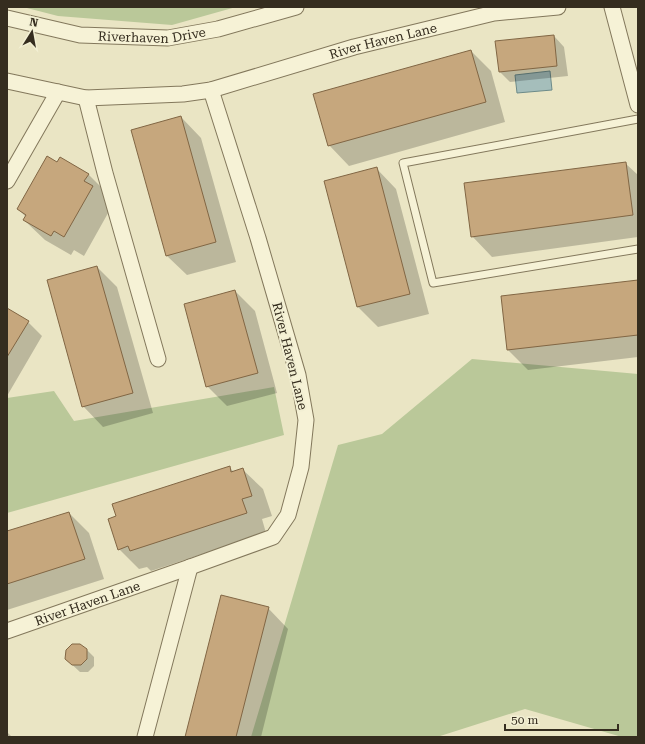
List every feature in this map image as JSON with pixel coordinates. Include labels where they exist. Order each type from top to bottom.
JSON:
[{"type":"street","name":"Riverhaven Drive","points":[[7,18],[80,35],[168,38],[218,29],[296,7]]},
{"type":"street","name":"River Haven Lane","points":[[7,81],[86,98],[183,94],[211,90],[354,47],[494,13],[558,7]]},
{"type":"street","points":[[612,7],[638,105]]},
{"type":"street","name":"River Haven Lane","points":[[7,631],[273,537],[288,515],[301,467],[306,420],[298,375],[258,238],[211,90]]},
{"type":"street","points":[[7,181],[58,92]]},
{"type":"street","points":[[86,98],[105,173],[158,359]]},
{"type":"street","points":[[145,737],[190,567]]},
{"type":"lane","points":[[638,119],[403,162],[433,283],[638,248]]},
{"type":"green space","points":[[23,7],[236,7],[172,25],[58,16]]},
{"type":"green space","points":[[472,359],[638,374],[638,737],[622,737],[525,709],[437,737],[251,737],[338,445],[382,434]]},
{"type":"green space","points":[[274,387],[284,435],[7,513],[7,398],[54,391],[74,421]]},
{"type":"water","points":[[550,71],[552,90],[517,93],[515,75]]},
{"type":"building","points":[[554,35],[557,66],[499,72],[495,41]]},
{"type":"building","points":[[471,50],[486,102],[328,146],[313,94]]},
{"type":"building","points":[[181,116],[216,242],[166,256],[131,130]]},
{"type":"building","points":[[47,156],[57,162],[60,157],[89,174],[84,181],[93,186],[64,237],[54,231],[51,236],[23,220],[26,215],[17,209]]},
{"type":"building","points":[[626,162],[633,215],[471,237],[464,183]]},
{"type":"building","points":[[377,167],[410,294],[357,307],[324,181]]},
{"type":"building","points":[[97,266],[133,393],[82,407],[47,280]]},
{"type":"building","points":[[638,280],[638,335],[507,350],[501,296]]},
{"type":"building","points":[[235,290],[258,373],[206,387],[184,304]]},
{"type":"building","points":[[7,308],[29,321],[7,357]]},
{"type":"building","points":[[230,466],[231,472],[243,468],[252,496],[242,499],[247,513],[130,551],[128,546],[118,550],[108,519],[116,516],[112,504]]},
{"type":"building","points":[[69,512],[85,559],[7,584],[7,531]]},
{"type":"building","points":[[221,595],[269,607],[236,737],[185,737]]},
{"type":"building","points":[[72,644],[80,644],[87,649],[87,659],[81,665],[72,665],[65,659],[66,650]]}]
